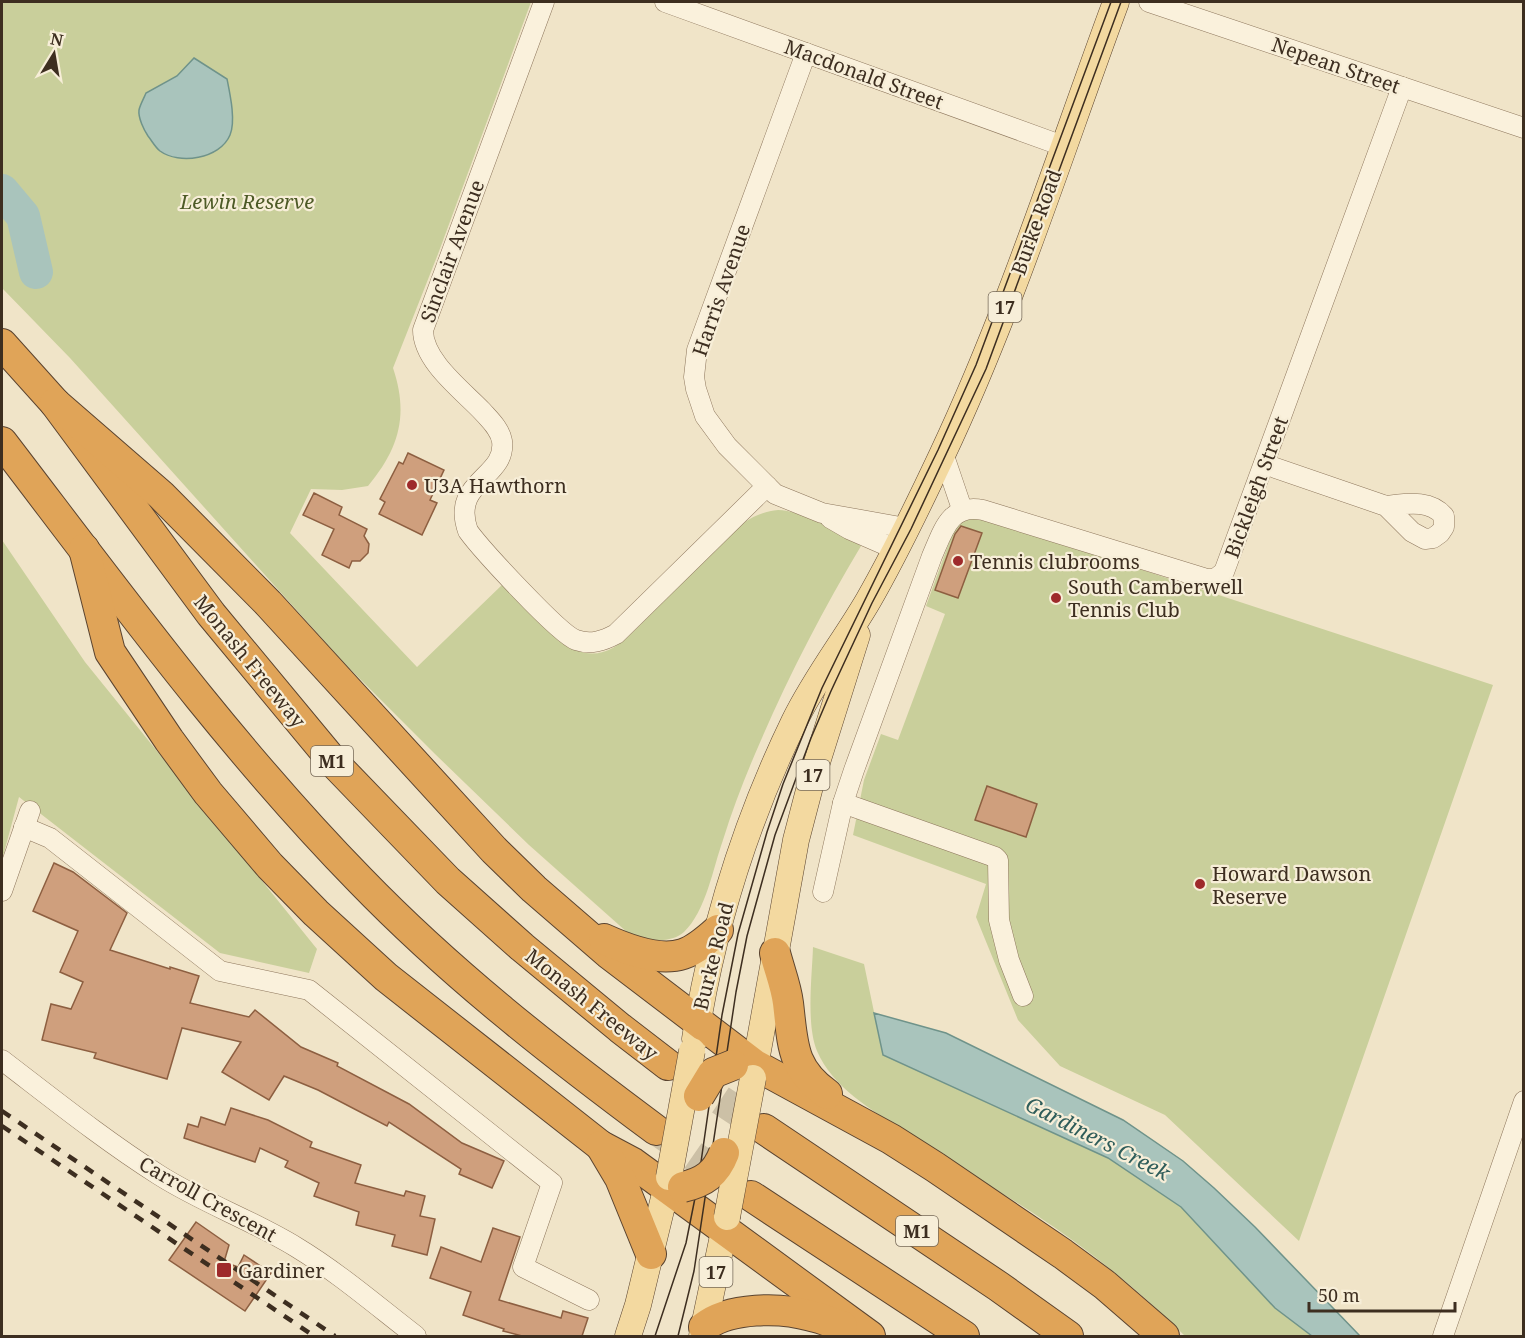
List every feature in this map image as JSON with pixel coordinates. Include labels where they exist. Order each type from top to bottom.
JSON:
[{"type":"highway","name":"Monash Freeway","points":[[2,344],[55,403],[211,614],[337,766],[464,896],[553,973],[668,1065]]},
{"type":"highway","points":[[55,403],[161,495],[268,603],[494,850],[574,924],[696,1029],[747,1069],[891,1139]]},
{"type":"highway","points":[[2,442],[233,738],[288,803],[360,880],[484,997],[530,1035],[667,1129],[696,1104],[713,1073],[747,1069]]},
{"type":"highway","points":[[84,549],[110,652],[208,793],[270,866],[316,913],[386,977],[601,1146],[673,1184],[870,1336]]},
{"type":"highway","points":[[574,924],[622,947],[667,956],[682,955],[693,950],[718,930]]},
{"type":"highway","points":[[775,953],[788,1001],[792,1042],[800,1066],[810,1080],[891,1139],[1063,1254],[1105,1285],[1164,1336]]},
{"type":"highway","points":[[673,1184],[698,1182],[711,1175],[724,1153],[754,1126]]},
{"type":"highway","name":"M1","points":[[754,1126],[998,1287],[1068,1336]]},
{"type":"highway","points":[[601,1146],[620,1178],[651,1254]]},
{"type":"highway","points":[[751,1196],[964,1336]]},
{"type":"highway","points":[[703,1332],[719,1318],[731,1314],[775,1310],[811,1316],[870,1336]]},
{"type":"main road","name":"Burke Road","points":[[628,1336],[673,1184],[667,1129],[696,1029],[718,930],[746,841],[795,720],[868,601],[943,453],[997,328],[1116,2]]},
{"type":"main road","name":"Burke Road","points":[[703,1332],[726,1223],[754,1126],[747,1069],[775,953],[805,804],[868,601]]},
{"type":"street","name":"Sinclair Avenue","points":[[544,2],[423,330],[423,339],[430,357],[492,422],[502,438],[501,454],[497,463],[468,495],[464,511],[468,531],[570,637],[598,642],[616,634],[767,486]]},
{"type":"street","name":"Macdonald Street","points":[[665,2],[1063,146]]},
{"type":"street","name":"Nepean Street","points":[[1149,2],[1524,128]]},
{"type":"street","name":"Harris Avenue","points":[[806,53],[701,340],[695,363],[696,389],[705,416],[727,446],[767,486],[784,499],[822,513],[849,530],[901,538]]},
{"type":"street","name":"Bickleigh Street","points":[[962,510],[975,508],[983,510],[1198,577],[1215,579],[1224,573],[1402,87]]},
{"type":"street","points":[[823,892],[843,803],[932,556],[948,522],[962,510],[943,453]]},
{"type":"street","points":[[1264,464],[1386,506]]},
{"type":"street","points":[[843,803],[995,857],[999,866],[998,893],[1002,936],[1023,996]]},
{"type":"street","points":[[2,891],[27,819],[220,971],[309,990],[552,1183],[523,1267],[589,1300]]},
{"type":"street","name":"Carroll Crescent","points":[[2,1060],[127,1154],[196,1196],[269,1231],[296,1247],[329,1269],[416,1336]]},
{"type":"street","points":[[1443,1336],[1524,1101]]},
{"type":"green space","name":"Lewin Reserve","points":[[2,2],[531,2],[438,254],[393,368],[400,401],[398,431],[394,445],[368,486],[342,490],[311,489],[290,533],[417,667],[503,584],[558,640],[579,651],[598,653],[607,651],[634,631],[743,523],[769,511],[787,511],[809,518],[861,546],[818,623],[779,701],[738,797],[708,889],[698,913],[684,932],[664,940],[641,938],[628,933],[529,845],[345,664],[70,358],[2,288]]},
{"type":"green space","points":[[963,518],[984,518],[1493,685],[1299,1241],[1165,1115],[1060,1066],[1018,1020],[976,917],[986,884],[853,835],[864,780],[881,734],[898,740],[945,614],[926,606],[950,540],[947,538]]},
{"type":"green space","points":[[2,540],[85,662],[317,949],[309,973],[220,953],[19,797],[2,860]]},
{"type":"green space","points":[[813,947],[864,964],[883,1055],[1108,1158],[1181,1207],[1275,1308],[1312,1336],[1185,1336],[1131,1286],[1073,1241],[854,1097],[833,1076],[817,1051],[812,1028],[810,1000]]},
{"type":"water","points":[[194,58],[227,79],[232,107],[232,129],[225,143],[218,150],[198,157],[178,158],[160,151],[155,146],[143,127],[139,110],[146,93],[177,76]]},
{"type":"water","points":[[874,1013],[946,1033],[1123,1120],[1183,1161],[1214,1188],[1360,1336],[1312,1336],[1275,1308],[1181,1207],[1108,1158],[883,1055]]},
{"type":"building","name":"U3A Hawthorn","points":[[408,453],[444,470],[430,500],[437,503],[422,535],[379,514],[385,502],[380,499],[399,462],[403,464]]},
{"type":"building","points":[[314,493],[342,507],[339,515],[367,529],[364,536],[369,544],[368,553],[360,561],[352,561],[349,568],[322,555],[334,529],[303,515]]},
{"type":"building","name":"Tennis clubrooms","points":[[961,526],[982,533],[958,598],[935,590],[955,534]]},
{"type":"building","points":[[987,786],[1037,804],[1026,837],[975,820]]},
{"type":"building","points":[[54,863],[73,872],[127,913],[110,950],[199,976],[190,1003],[249,1017],[255,1010],[301,1047],[338,1063],[337,1066],[409,1104],[462,1143],[504,1161],[492,1188],[459,1174],[461,1169],[389,1122],[387,1126],[318,1090],[284,1076],[269,1100],[222,1072],[241,1042],[182,1028],[167,1079],[94,1058],[96,1053],[42,1040],[51,1004],[71,1009],[83,982],[60,972],[78,931],[33,911]]},
{"type":"building","points":[[231,1108],[268,1120],[312,1142],[310,1147],[361,1165],[355,1183],[404,1196],[406,1191],[425,1196],[420,1216],[435,1219],[427,1255],[392,1246],[395,1235],[356,1225],[359,1212],[314,1196],[319,1183],[285,1167],[288,1161],[260,1148],[255,1162],[184,1138],[188,1124],[198,1127],[201,1117],[225,1125]]},
{"type":"building","points":[[196,1222],[229,1245],[224,1262],[238,1267],[244,1255],[271,1273],[245,1311],[169,1260]]},
{"type":"building","points":[[493,1228],[520,1237],[499,1300],[561,1318],[563,1311],[588,1318],[582,1336],[522,1336],[503,1331],[504,1329],[463,1315],[471,1292],[430,1278],[441,1247],[481,1262]]},
{"type":"waterway","name":"Gardiners Creek","points":[[2,191],[23,216],[36,272]]},
{"type":"tunnel","points":[[683,1075],[764,1129]]},
{"type":"tunnel","points":[[656,1130],[734,1184]]},
{"type":"tram line","points":[[655,1336],[686,1243],[698,1183],[722,1015],[738,934],[783,784],[822,688],[938,450],[976,365],[1111,2]]},
{"type":"tram line","points":[[678,1336],[694,1271],[736,992],[747,936],[775,835],[831,691],[872,603],[911,529],[986,369],[1121,2]]},
{"type":"railway","points":[[2,1111],[335,1336]]},
{"type":"railway","points":[[2,1126],[314,1336]]},
{"type":"place","name":"U3A Hawthorn","points":[[412,485]]},
{"type":"place","name":"Tennis clubrooms","points":[[958,561]]},
{"type":"place","name":"South Camberwell Tennis Club","points":[[1056,598]]},
{"type":"place","name":"Howard Dawson Reserve","points":[[1200,884]]},
{"type":"place","name":"Gardiner","points":[[224,1270]]}]
